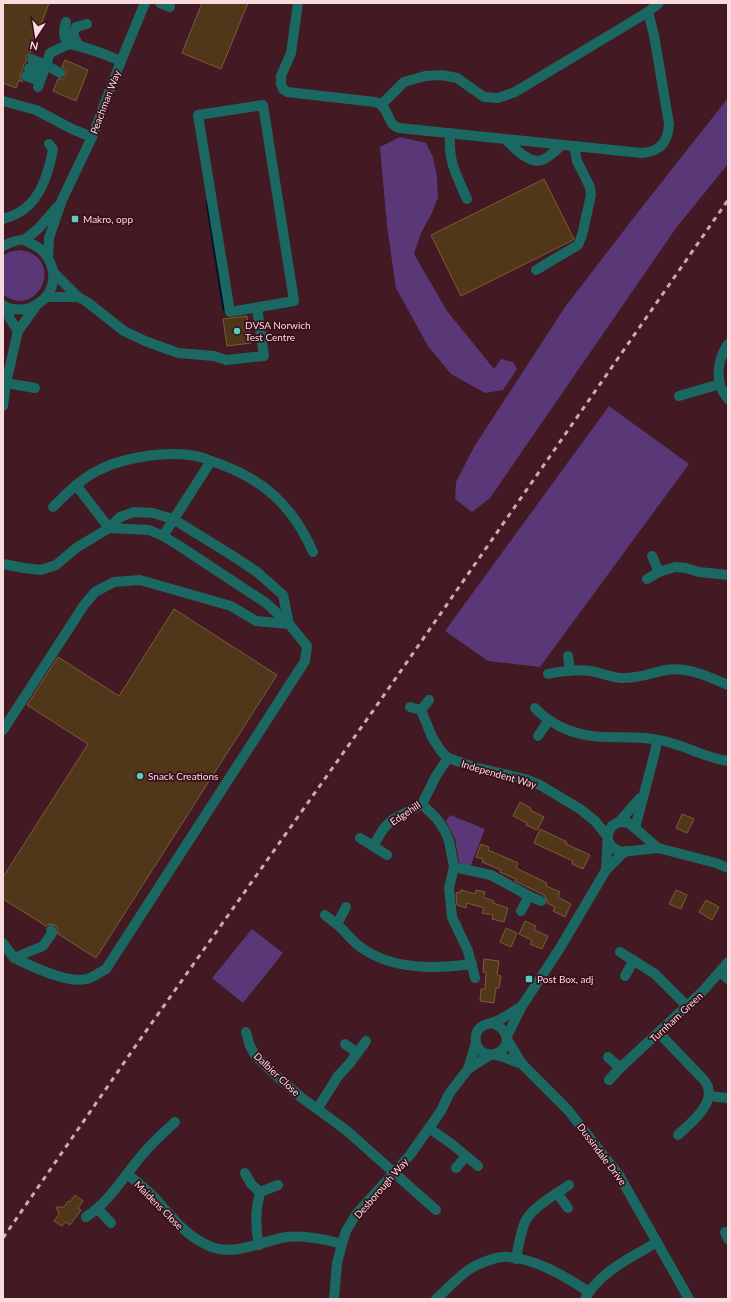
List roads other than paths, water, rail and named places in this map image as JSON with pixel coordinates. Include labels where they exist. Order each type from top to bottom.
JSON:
[{"type":"street","name":"Peachman Way","points":[[54,273],[48,257],[48,238],[62,200],[92,137],[145,3]]},
{"type":"street","points":[[298,3],[291,53],[281,76],[281,84],[283,89],[287,92],[375,102],[381,105],[392,124],[395,126],[642,153],[650,153],[656,150],[665,141],[669,124],[654,35],[648,12]]},
{"type":"street","points":[[381,105],[404,82],[425,76],[442,75],[457,78],[484,97],[498,98],[515,92],[648,12],[659,3]]},
{"type":"street","points":[[66,22],[63,31],[64,38],[74,45],[121,61]]},
{"type":"street","points":[[74,45],[73,36],[76,27],[87,24]]},
{"type":"street","points":[[42,77],[50,53],[74,45]]},
{"type":"street","points":[[42,77],[29,68],[42,77],[60,74]]},
{"type":"street","points":[[3,101],[36,110],[72,129],[92,137]]},
{"type":"street","points":[[263,105],[294,301],[257,308],[230,312],[198,115],[263,105]]},
{"type":"street","points":[[450,133],[449,148],[451,162],[467,199]]},
{"type":"street","points":[[505,139],[517,151],[538,162],[543,160],[562,145]]},
{"type":"street","points":[[3,219],[19,213],[38,193],[46,176],[52,157],[53,149],[49,144]]},
{"type":"street","points":[[536,270],[578,245],[582,235],[591,195],[590,187],[577,161],[574,146]]},
{"type":"street","name":"Peachman Way","points":[[3,246],[9,243],[24,240],[48,218],[62,200]]},
{"type":"street","name":"Peachman Way","points":[[24,240],[37,246],[48,257]]},
{"type":"street","points":[[54,273],[78,297],[87,302],[124,331],[145,341],[178,353],[214,356],[226,360],[264,356],[257,308]]},
{"type":"street","points":[[3,406],[6,384],[18,331],[36,306],[46,297],[52,285],[54,273]]},
{"type":"street","points":[[46,297],[78,297]]},
{"type":"street","points":[[5,306],[21,310],[36,306]]},
{"type":"street","points":[[5,306],[10,319],[18,331]]},
{"type":"street","points":[[728,344],[723,351],[719,365],[720,384],[728,399]]},
{"type":"street","points":[[6,384],[35,388]]},
{"type":"street","points":[[679,396],[720,384]]},
{"type":"street","points":[[53,507],[76,485],[99,470],[121,462],[148,456],[172,454],[189,456],[229,467],[260,484],[280,500],[305,534],[312,552]]},
{"type":"street","points":[[163,536],[211,461]]},
{"type":"street","points":[[3,943],[14,958],[67,979],[86,979],[106,969],[305,661],[307,646],[289,624],[266,603],[163,536],[149,530],[109,528],[76,485]]},
{"type":"street","points":[[3,564],[18,568],[40,570],[56,565],[76,548],[109,528],[120,517],[134,512],[153,513],[173,519],[257,572],[283,595],[289,624]]},
{"type":"street","points":[[652,556],[659,572]]},
{"type":"street","points":[[647,579],[659,572],[675,567],[700,572],[728,575]]},
{"type":"street","points":[[3,730],[84,605],[95,592],[114,582],[140,580],[231,606],[256,621],[289,624]]},
{"type":"street","points":[[568,656],[570,671]]},
{"type":"street","points":[[552,673],[591,671],[621,678],[635,678],[667,670],[683,670],[695,672],[728,685]]},
{"type":"street","points":[[410,707],[421,710],[429,700]]},
{"type":"street","points":[[535,708],[548,720],[579,734],[595,737],[645,738],[657,740],[728,762]]},
{"type":"street","name":"Independent Way","points":[[421,710],[432,737],[441,751],[448,758],[474,767],[531,781],[574,806],[595,821],[608,839]]},
{"type":"street","points":[[538,736],[548,720]]},
{"type":"street","points":[[492,1055],[505,1047],[507,1037],[522,1006],[560,948],[606,870],[637,842],[637,834],[635,829],[657,740]]},
{"type":"street","name":"Edgehill","points":[[373,846],[384,828],[392,820],[422,804],[436,776],[448,758]]},
{"type":"street","points":[[606,870],[609,830],[643,795]]},
{"type":"street","points":[[422,804],[445,831],[452,850],[454,867],[450,888],[452,917],[468,951],[475,978]]},
{"type":"street","name":"Independent Way","points":[[595,821],[617,823]]},
{"type":"street","points":[[617,823],[629,823],[658,848]]},
{"type":"street","points":[[360,838],[387,855]]},
{"type":"street","points":[[608,839],[610,845],[617,850],[627,851],[658,848],[716,863],[728,868]]},
{"type":"street","points":[[454,867],[491,875],[541,901]]},
{"type":"street","points":[[521,911],[529,896]]},
{"type":"street","points":[[337,924],[346,907]]},
{"type":"street","points":[[325,915],[337,924],[361,947],[373,955],[385,960],[418,966],[437,967],[472,964]]},
{"type":"street","points":[[14,958],[43,946],[52,933],[51,930]]},
{"type":"street","points":[[620,952],[655,974],[688,1006]]},
{"type":"street","points":[[625,976],[634,960]]},
{"type":"street","name":"Turnham Green","points":[[610,1080],[620,1068],[702,992],[724,976],[728,962]]},
{"type":"street","points":[[476,1043],[475,1037],[478,1030],[484,1025],[491,1023],[522,1006]]},
{"type":"street","name":"Dussindale Drive","points":[[491,1023],[502,1028],[522,1064],[568,1110],[619,1175],[689,1299]]},
{"type":"street","name":"Dalbier Close","points":[[246,1032],[254,1055],[302,1098],[318,1108],[346,1130],[436,1210]]},
{"type":"street","points":[[658,1033],[703,1079],[708,1087],[709,1096],[706,1104],[678,1135]]},
{"type":"street","points":[[318,1108],[338,1076],[366,1041]]},
{"type":"street","name":"Dussindale Drive","points":[[476,1043],[481,1051],[522,1064]]},
{"type":"street","name":"Desborough Way","points":[[468,1070],[476,1043]]},
{"type":"street","points":[[345,1044],[357,1053]]},
{"type":"street","name":"Desborough Way","points":[[334,1299],[338,1263],[342,1244],[346,1231],[357,1213],[410,1155],[441,1111],[449,1094],[468,1070],[492,1055]]},
{"type":"street","points":[[608,1057],[620,1068]]},
{"type":"street","points":[[709,1096],[727,1098]]},
{"type":"street","name":"Maidens Close","points":[[86,1216],[98,1209],[143,1154],[176,1122]]},
{"type":"street","points":[[429,1128],[453,1145],[478,1166]]},
{"type":"street","points":[[456,1168],[466,1156]]},
{"type":"street","points":[[245,1173],[251,1184],[260,1192]]},
{"type":"street","name":"Maidens Close","points":[[127,1174],[152,1195],[176,1224],[193,1238],[208,1246],[221,1250],[237,1250],[286,1238],[302,1236],[342,1244]]},
{"type":"street","points":[[516,1259],[525,1222],[532,1211],[569,1184]]},
{"type":"street","points":[[260,1192],[278,1185]]},
{"type":"street","points":[[259,1245],[255,1220],[260,1192]]},
{"type":"street","points":[[557,1193],[568,1208]]},
{"type":"street","points":[[98,1209],[111,1223]]},
{"type":"street","points":[[436,1299],[472,1268],[487,1261],[502,1257],[538,1265],[559,1273],[587,1295],[597,1282],[614,1267],[657,1242]]},
{"type":"waterway","points":[[207,202],[224,310]]},
{"type":"railway","points":[[3,1238],[139,1041],[375,708],[728,200]]},
{"type":"place","name":"Makro, opp","points":[[75,219]]},
{"type":"place","name":"DVSA Norwich Test Centre","points":[[237,331]]},
{"type":"place","name":"Snack Creations","points":[[140,776]]},
{"type":"place","name":"Post Box, adj","points":[[529,979]]}]
